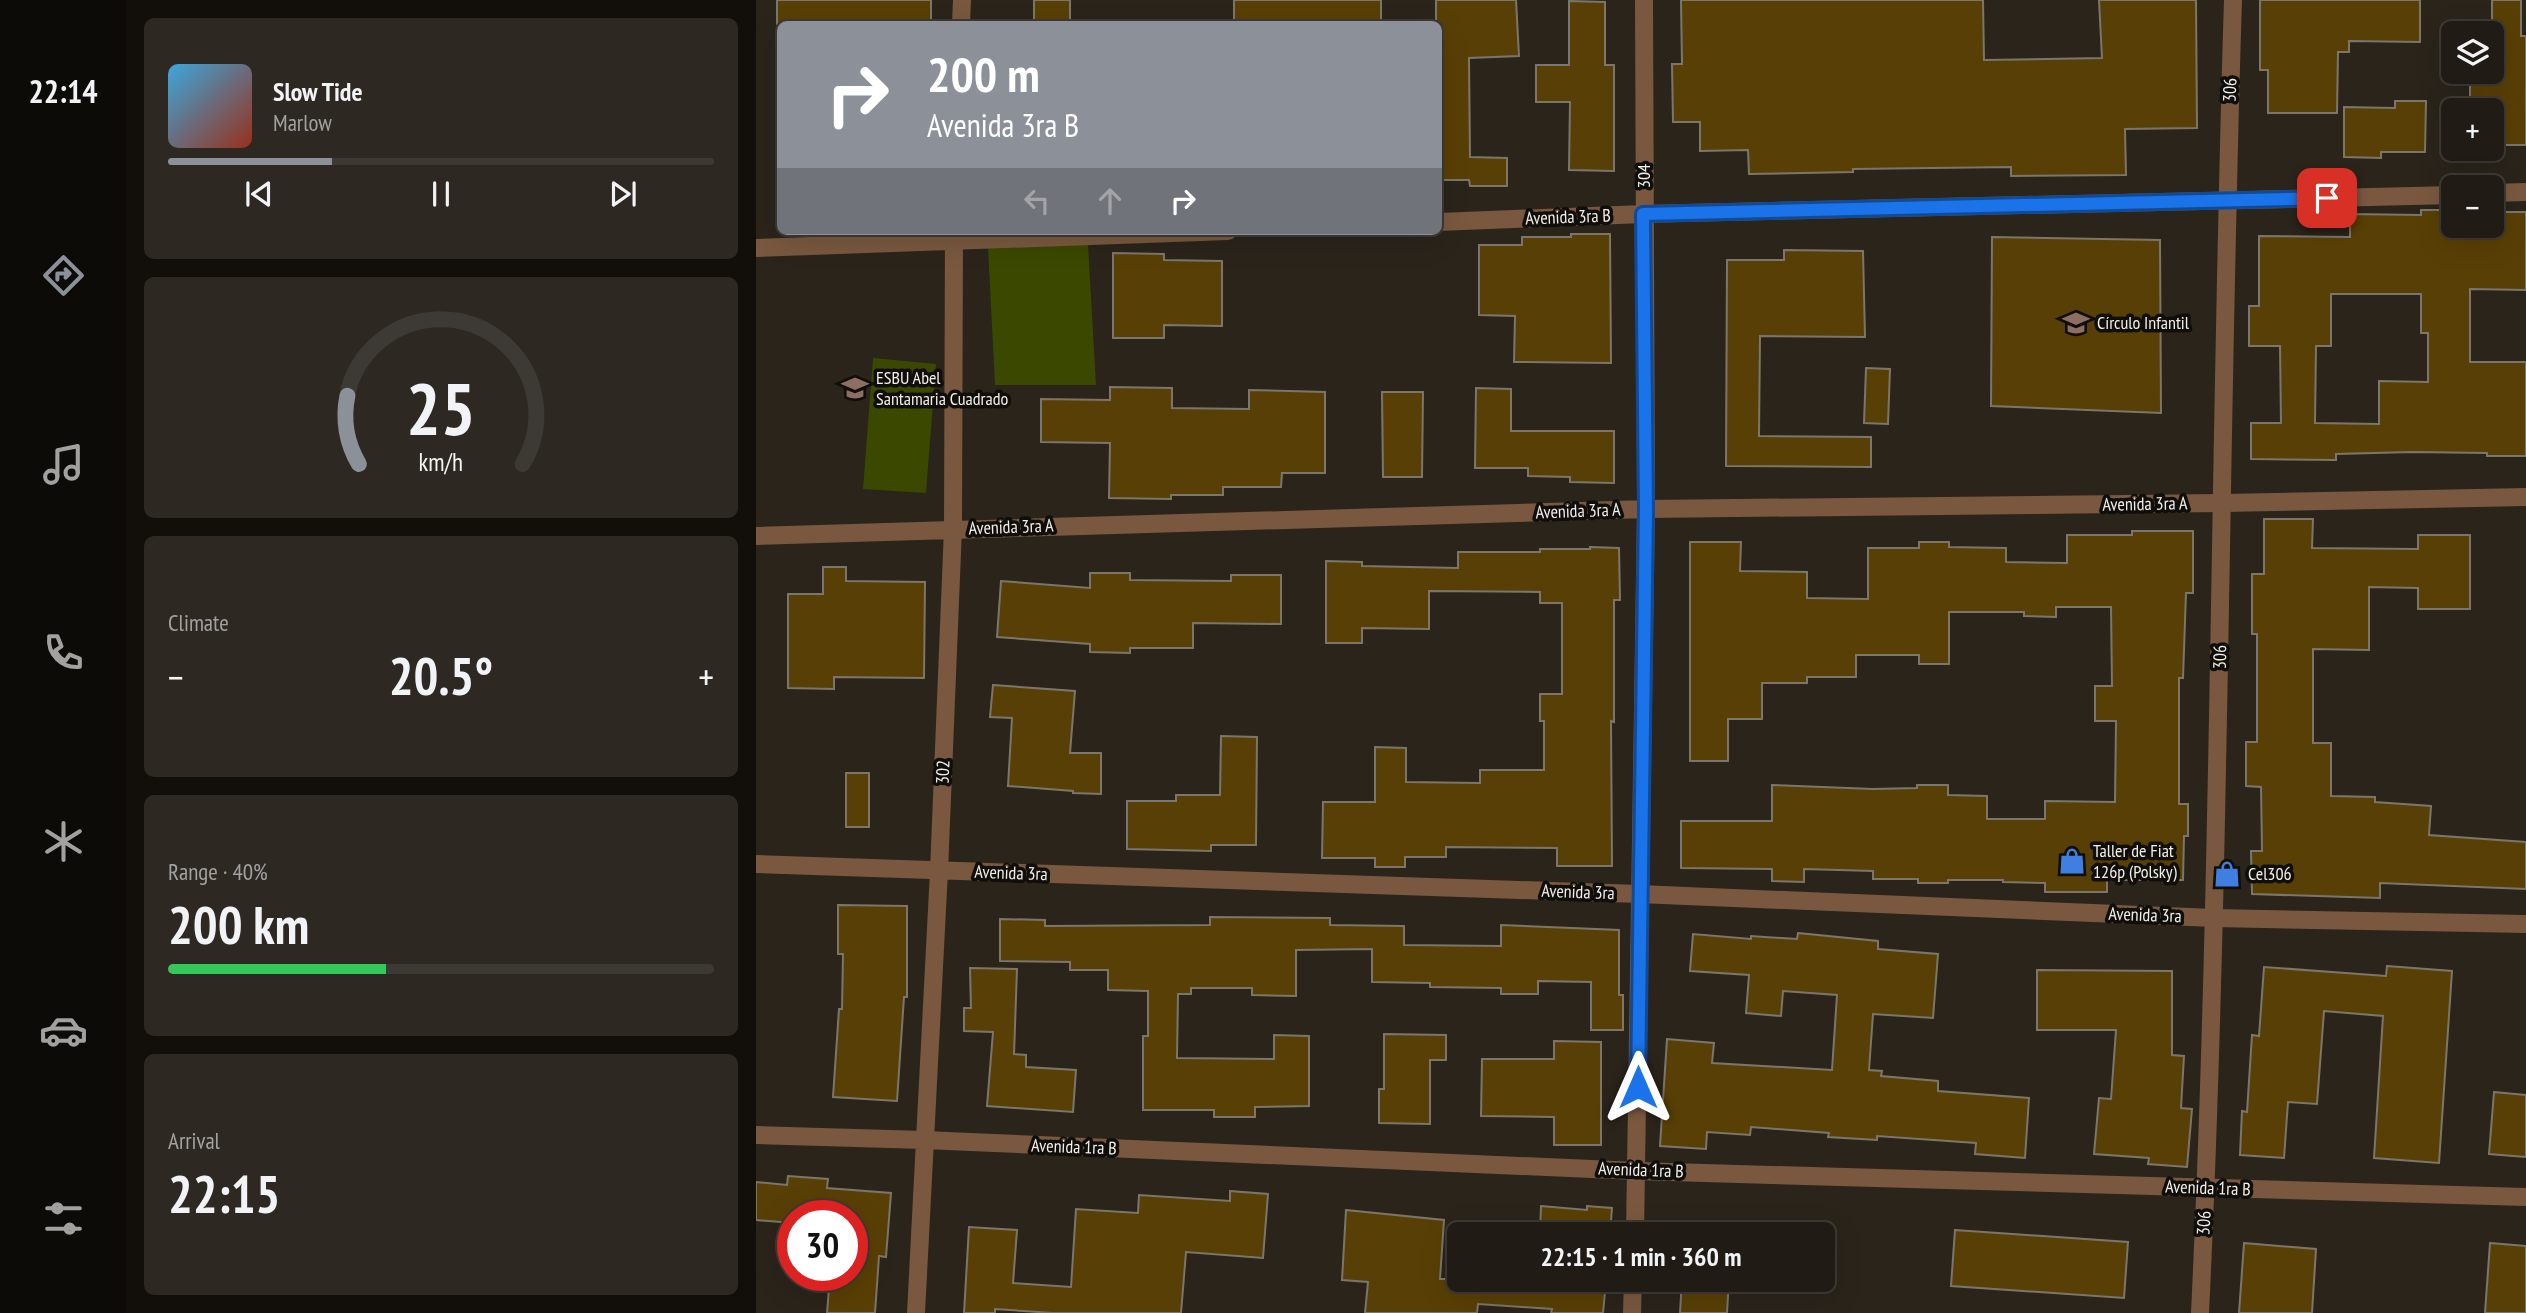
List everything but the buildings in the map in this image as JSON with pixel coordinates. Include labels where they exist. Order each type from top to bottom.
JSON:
[{"type":"street","points":[[961,21],[962,0]]},
{"type":"street","name":"304","points":[[1635,1222],[1646,509],[1644,0]]},
{"type":"street","name":"306","points":[[2200,1313],[2214,918],[2233,0]]},
{"type":"street","points":[[2504,193],[2526,192]]},
{"type":"street","name":"Avenida 3ra B","points":[[1442,222],[1643,214],[2441,195]]},
{"type":"street","points":[[756,248],[954,237],[1045,235]]},
{"type":"street","name":"302","points":[[916,1313],[939,871],[953,528],[954,237]]},
{"type":"street","name":"Avenida 3ra A","points":[[756,536],[1646,509],[2526,497]]},
{"type":"street","name":"Avenida 3ra","points":[[756,864],[1639,894],[2214,918],[2526,923]]},
{"type":"street","name":"Avenida 1ra B","points":[[756,1135],[1637,1171],[2526,1197]]},
{"type":"street","points":[[1632,1313],[1633,1292]]},
{"type":"green space","points":[[1088,244],[1096,385],[995,385],[988,248]]},
{"type":"green space","points":[[873,358],[936,364],[926,493],[863,489]]},
{"type":"place","name":"Círculo Infantil","points":[[2076,323]]},
{"type":"place","name":"ESBU Abel Santamaria Cuadrado","points":[[855,388]]},
{"type":"place","name":"Taller de Fiat 126p (Polsky)","points":[[2072,861]]},
{"type":"place","name":"Cel306","points":[[2227,874]]},
{"type":"route","points":[[1638,1087],[1646,509],[1643,214],[2327,198]]}]
